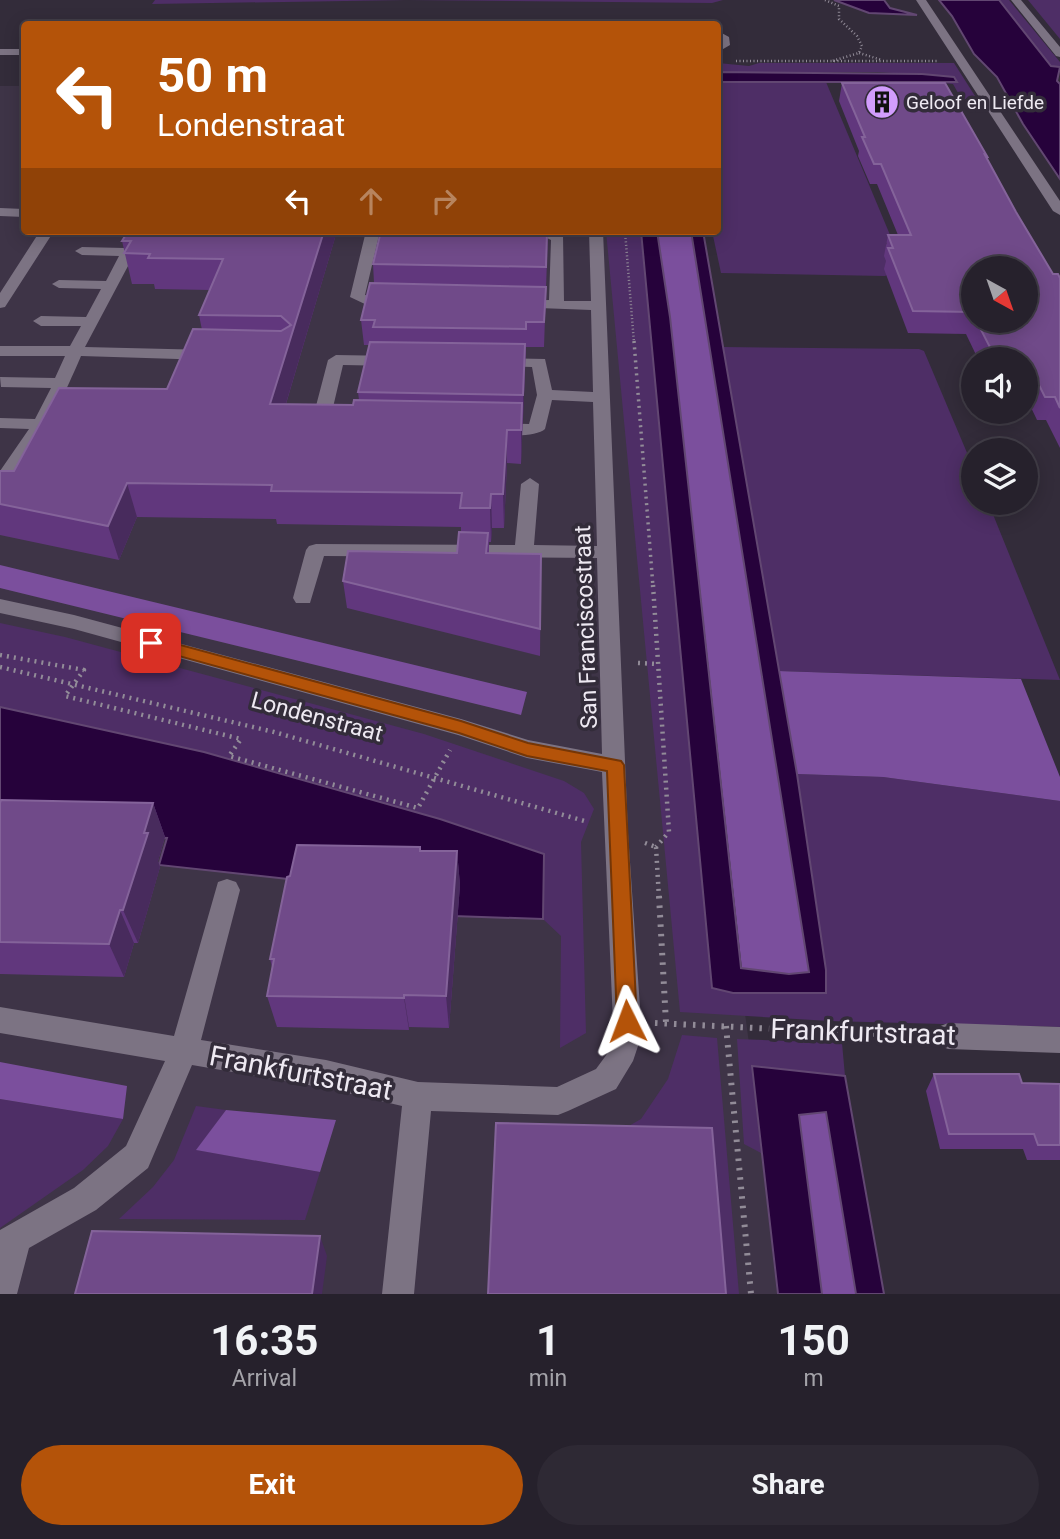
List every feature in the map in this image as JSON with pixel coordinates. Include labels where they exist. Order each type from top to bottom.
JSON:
[{"type":"street","points":[[921,0],[1060,211]]},
{"type":"street","points":[[1016,0],[1060,54]]},
{"type":"street","points":[[0,52],[21,52]]},
{"type":"street","points":[[0,212],[21,213]]},
{"type":"street","points":[[0,304],[44,235]]},
{"type":"street","points":[[0,483],[61,383],[75,351],[137,235]]},
{"type":"street","points":[[372,235],[357,297],[369,302],[410,303]]},
{"type":"street","points":[[552,235],[558,238],[556,305]]},
{"type":"street","name":"San Franciscostraat","points":[[596,235],[616,833],[627,1021]]},
{"type":"street","points":[[82,251],[128,252]]},
{"type":"street","points":[[59,284],[110,285]]},
{"type":"street","points":[[503,304],[599,306]]},
{"type":"street","points":[[41,321],[90,322]]},
{"type":"street","points":[[0,351],[220,355]]},
{"type":"street","points":[[347,425],[320,425],[336,360],[417,361]]},
{"type":"street","points":[[482,428],[536,429],[545,396],[539,362],[485,361]]},
{"type":"street","points":[[1,382],[61,383]]},
{"type":"street","points":[[545,396],[601,397]]},
{"type":"street","points":[[0,423],[38,424]]},
{"type":"street","points":[[524,551],[530,484]]},
{"type":"street","points":[[303,598],[316,550],[608,552]]},
{"type":"street","name":"Londenstraat","points":[[0,607],[74,622],[461,727],[527,749],[615,765]]},
{"type":"street","name":"Frankfurtstraat","points":[[184,1050],[227,890]]},
{"type":"street","name":"Frankfurtstraat","points":[[0,1020],[326,1074],[418,1096],[558,1101],[606,1079],[619,1061],[627,1021]]},
{"type":"street","name":"Frankfurtstraat","points":[[948,1036],[1060,1040]]},
{"type":"street","points":[[1,1294],[8,1243],[85,1199],[137,1157],[184,1050]]},
{"type":"street","name":"Frankfurtstraat","points":[[398,1294],[418,1096]]},
{"type":"path","points":[[825,0],[839,6],[839,19],[858,36],[862,46],[859,53]]},
{"type":"path","points":[[828,63],[859,53],[887,61]]},
{"type":"path","points":[[724,61],[962,61]]},
{"type":"path","name":"Frankfurtstraat","points":[[625,235],[648,516],[668,832],[656,847],[666,1023],[948,1036]]},
{"type":"path","points":[[0,655],[84,670],[65,696],[241,739],[229,756],[418,808],[453,744]]},
{"type":"path","name":"Londenstraat","points":[[0,667],[274,732],[570,816],[616,833]]},
{"type":"path","points":[[726,1026],[751,1294]]},
{"type":"shaded area","points":[[155,0],[407,0],[152,4]]},
{"type":"shaded area","points":[[407,0],[723,0],[712,3]]},
{"type":"shaded area","points":[[834,0],[884,0],[890,8],[917,15],[869,13]]},
{"type":"shaded area","points":[[939,0],[999,0],[1051,66],[1060,67],[1057,81],[1060,84],[1060,179],[1023,124],[997,77],[974,54],[952,16]]},
{"type":"shaded area","points":[[999,0],[1009,0],[1060,62],[1060,67],[1051,67]]},
{"type":"shaded area","points":[[1028,0],[1060,0],[1060,39]]},
{"type":"shaded area","points":[[721,63],[749,66],[759,63],[954,63],[975,96],[962,100],[953,84],[941,83],[956,82],[954,77],[877,72],[721,72]]},
{"type":"shaded area","points":[[721,72],[922,74],[954,77],[957,82],[721,82]]},
{"type":"shaded area","points":[[721,82],[826,82],[893,242],[886,243],[896,270],[885,276],[721,273],[713,235],[721,235]]},
{"type":"shaded area","points":[[0,86],[21,86],[21,235],[642,235],[752,1066],[777,1294],[0,1294]]},
{"type":"shaded area","points":[[606,235],[641,235],[712,988],[733,993],[826,993],[826,970],[797,774],[883,777],[1060,801],[1060,1027],[830,1021],[680,1012]]},
{"type":"shaded area","points":[[641,235],[658,235],[670,317],[741,968],[789,974],[809,972],[692,235],[704,235],[797,774],[826,970],[826,993],[733,993],[712,988]]},
{"type":"shaded area","points":[[658,235],[692,235],[809,973],[789,974],[742,969],[670,317]]},
{"type":"shaded area","points":[[722,347],[924,351],[961,439],[961,515],[993,515],[1060,680],[778,671]]},
{"type":"shaded area","points":[[0,565],[527,692],[521,715],[0,588]]},
{"type":"shaded area","points":[[0,623],[65,637],[424,734],[564,781],[584,793],[594,809],[581,842],[586,1033],[560,1048],[561,936],[543,919],[544,854],[440,819],[204,752],[0,707]]},
{"type":"shaded area","points":[[778,671],[1021,679],[1060,777],[1060,801],[883,777],[797,774]]},
{"type":"shaded area","points":[[0,707],[204,752],[440,819],[544,854],[543,919],[453,916],[297,880],[159,865],[167,838],[15,832],[0,845]]},
{"type":"shaded area","points":[[682,1035],[717,1038],[739,1294],[717,1294],[587,1150],[641,1119],[668,1079]]},
{"type":"shaded area","points":[[737,1039],[842,1043],[845,1076],[752,1067],[761,1153],[744,1144]]},
{"type":"shaded area","points":[[0,1062],[127,1086],[123,1119],[0,1099]]},
{"type":"shaded area","points":[[752,1066],[845,1076],[884,1294],[856,1294],[826,1112],[799,1115],[822,1294],[778,1294]]},
{"type":"shaded area","points":[[0,1099],[123,1119],[108,1146],[83,1170],[0,1228]]},
{"type":"shaded area","points":[[196,1106],[226,1110],[197,1150],[320,1172],[305,1220],[119,1219],[153,1187],[174,1160]]},
{"type":"shaded area","points":[[226,1110],[336,1120],[320,1172],[196,1150]]},
{"type":"shaded area","points":[[827,1112],[856,1294],[822,1294],[799,1114]]},
{"type":"building","points":[[842,83],[945,83],[1016,212],[1053,274],[1058,274],[1060,278],[1060,408],[1055,397],[1045,397],[1038,383],[1038,347],[990,347],[983,333],[1038,333],[1038,256],[961,256],[961,312],[913,311],[888,248],[893,248],[888,235],[911,235],[881,164],[874,164],[862,137],[865,137]]},
{"type":"building","points":[[126,235],[323,235],[270,404],[353,405],[354,400],[522,403],[521,430],[507,430],[503,494],[491,494],[490,508],[460,508],[462,493],[271,491],[272,485],[127,483],[108,526],[0,504],[0,471],[14,471],[59,388],[167,389],[193,329],[281,331],[291,325],[281,316],[199,315],[223,259],[148,258],[150,254],[124,253],[131,241],[122,241]]},
{"type":"building","points":[[380,235],[547,235],[546,267],[373,264]]},
{"type":"building","points":[[370,283],[546,287],[544,322],[526,322],[526,329],[373,327],[375,320],[361,320]]},
{"type":"building","points":[[370,342],[525,344],[523,395],[358,392]]},
{"type":"building","points":[[459,532],[488,533],[486,553],[541,554],[540,629],[343,581],[348,551],[457,553]]},
{"type":"building","points":[[1,800],[153,803],[144,833],[148,833],[109,944],[0,942]]},
{"type":"building","points":[[297,845],[420,847],[420,851],[457,851],[446,996],[267,996],[274,959],[270,959],[287,877],[290,876]]},
{"type":"building","points":[[934,1074],[1019,1074],[1022,1083],[1060,1084],[1060,1145],[1038,1145],[1034,1134],[949,1134]]},
{"type":"building","points":[[496,1123],[712,1128],[726,1294],[488,1294]]},
{"type":"building","points":[[92,1231],[320,1236],[312,1294],[75,1294]]},
{"type":"place","name":"Geloof en Liefde","points":[[882,102]]},
{"type":"route","points":[[151,643],[461,727],[527,749],[615,765],[616,833],[627,1021]]}]
